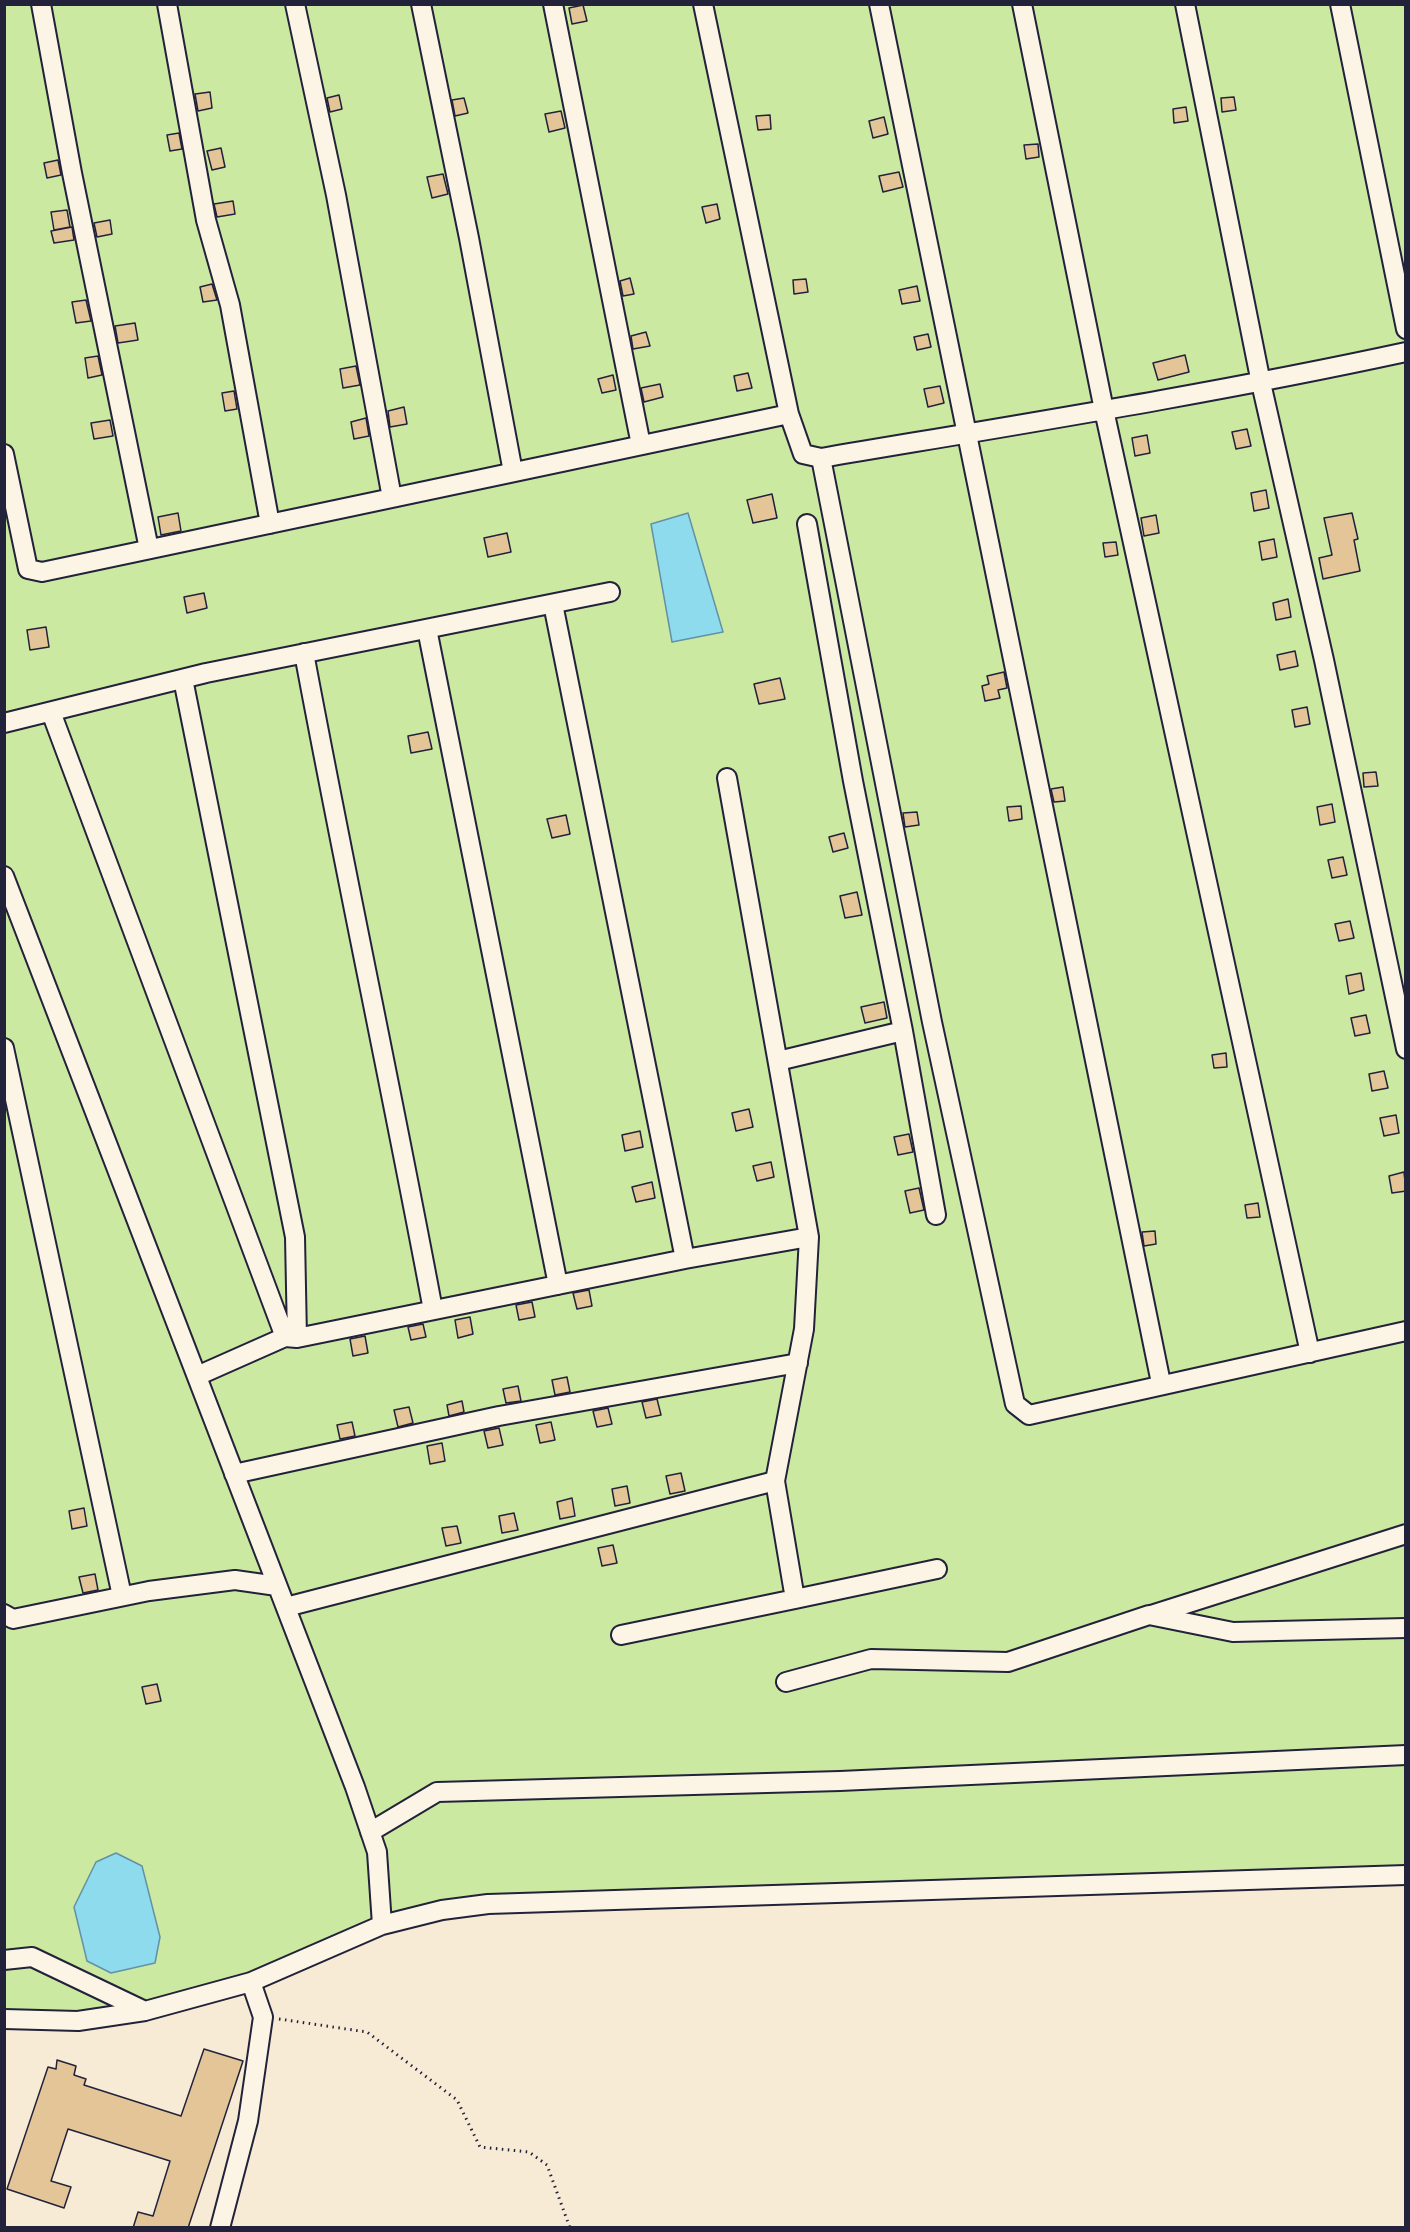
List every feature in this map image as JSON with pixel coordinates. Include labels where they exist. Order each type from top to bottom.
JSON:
[{"type":"street","points":[[41,4],[74,184],[149,549]]},
{"type":"street","points":[[167,4],[206,220],[230,305],[270,524]]},
{"type":"street","points":[[294,4],[336,195],[392,498]]},
{"type":"street","points":[[421,4],[469,238],[513,472]]},
{"type":"street","points":[[553,4],[641,445]]},
{"type":"street","points":[[702,4],[789,414],[803,454],[821,458],[1261,383],[1406,352]]},
{"type":"street","points":[[879,4],[1161,1383]]},
{"type":"street","points":[[1022,4],[1104,410],[1310,1353]]},
{"type":"street","points":[[1185,4],[1261,383],[1324,660],[1406,1049]]},
{"type":"street","points":[[1340,4],[1406,329]]},
{"type":"street","points":[[4,454],[28,569],[42,572],[789,414]]},
{"type":"street","points":[[821,458],[932,1022],[1015,1404],[1029,1415],[1161,1383],[1310,1353],[1406,1330]]},
{"type":"street","points":[[807,524],[936,1215]]},
{"type":"street","points":[[4,723],[183,679],[610,592]]},
{"type":"street","points":[[553,604],[685,1259]]},
{"type":"street","points":[[427,629],[558,1285]]},
{"type":"street","points":[[304,653],[336,826],[390,1079],[433,1310]]},
{"type":"street","points":[[183,679],[295,1237],[291,1338]]},
{"type":"street","points":[[51,712],[291,1338]]},
{"type":"street","points":[[727,778],[809,1237],[804,1329],[775,1481],[795,1599]]},
{"type":"street","points":[[4,876],[286,1607],[370,1832],[377,1852],[382,1925]]},
{"type":"street","points":[[778,1061],[903,1031]]},
{"type":"street","points":[[4,1048],[122,1596]]},
{"type":"street","points":[[197,1376],[291,1338],[685,1259],[809,1237]]},
{"type":"street","points":[[234,1474],[499,1416],[798,1363]]},
{"type":"street","points":[[286,1607],[775,1481]]},
{"type":"street","points":[[786,1682],[871,1659],[1008,1662],[1406,1534]]},
{"type":"street","points":[[621,1635],[937,1569]]},
{"type":"street","points":[[4,1614],[13,1619],[122,1596],[235,1580],[277,1586]]},
{"type":"street","points":[[1149,1615],[1233,1632],[1406,1628]]},
{"type":"street","points":[[370,1832],[437,1792],[840,1781],[1406,1755]]},
{"type":"street","points":[[4,2019],[78,2021],[145,2012],[251,1982],[382,1925],[442,1910],[488,1904],[1406,1875]]},
{"type":"street","points":[[4,1960],[32,1957],[145,2012]]},
{"type":"street","points":[[220,2228],[248,2121],[263,2017],[251,1982]]},
{"type":"path","points":[[263,2017],[367,2032],[457,2100],[480,2146],[529,2152],[547,2165],[570,2228]]},
{"type":"green space","points":[[5,5],[1405,5],[1405,1875],[442,1910],[145,2011],[5,2019]]},
{"type":"water","points":[[688,513],[723,632],[672,642],[651,524]]},
{"type":"water","points":[[116,1853],[142,1866],[160,1937],[155,1963],[111,1973],[87,1961],[74,1907],[96,1862]]},
{"type":"building","points":[[583,5],[587,21],[572,24],[569,8]]},
{"type":"building","points":[[210,92],[212,108],[198,111],[195,94]]},
{"type":"building","points":[[339,95],[342,109],[330,112],[327,98]]},
{"type":"building","points":[[1234,97],[1236,110],[1222,112],[1221,98]]},
{"type":"building","points":[[464,98],[468,113],[455,116],[452,100]]},
{"type":"building","points":[[1186,107],[1188,121],[1174,123],[1173,109]]},
{"type":"building","points":[[561,111],[565,128],[549,132],[545,114]]},
{"type":"building","points":[[770,115],[771,129],[758,130],[756,116]]},
{"type":"building","points":[[884,117],[888,134],[873,138],[869,121]]},
{"type":"building","points":[[179,133],[182,149],[170,151],[167,135]]},
{"type":"building","points":[[1038,144],[1039,157],[1026,159],[1024,145]]},
{"type":"building","points":[[221,148],[225,167],[212,170],[207,151]]},
{"type":"building","points":[[58,160],[61,175],[47,178],[44,163]]},
{"type":"building","points":[[899,172],[903,187],[883,192],[879,176]]},
{"type":"building","points":[[443,174],[448,194],[432,198],[427,177]]},
{"type":"building","points":[[233,201],[235,214],[217,217],[214,204]]},
{"type":"building","points":[[717,204],[720,219],[706,223],[702,207]]},
{"type":"building","points":[[67,210],[70,227],[54,230],[51,212]]},
{"type":"building","points":[[110,220],[112,234],[97,237],[94,223]]},
{"type":"building","points":[[72,227],[74,240],[54,243],[51,231]]},
{"type":"building","points":[[630,278],[634,294],[623,296],[620,281]]},
{"type":"building","points":[[806,279],[808,292],[794,294],[793,280]]},
{"type":"building","points":[[212,284],[217,300],[203,302],[200,287]]},
{"type":"building","points":[[917,286],[920,301],[902,304],[899,290]]},
{"type":"building","points":[[86,300],[91,321],[76,323],[72,302]]},
{"type":"building","points":[[135,323],[138,340],[118,343],[115,326]]},
{"type":"building","points":[[646,332],[650,346],[633,349],[631,336]]},
{"type":"building","points":[[928,334],[931,347],[917,350],[914,337]]},
{"type":"building","points":[[1185,355],[1189,372],[1158,380],[1153,363]]},
{"type":"building","points":[[98,356],[102,375],[88,378],[85,358]]},
{"type":"building","points":[[356,366],[360,385],[343,388],[340,369]]},
{"type":"building","points":[[748,373],[752,388],[737,391],[734,376]]},
{"type":"building","points":[[613,375],[616,390],[602,393],[598,379]]},
{"type":"building","points":[[660,384],[663,397],[644,402],[641,388]]},
{"type":"building","points":[[940,386],[944,403],[928,407],[924,389]]},
{"type":"building","points":[[234,391],[237,409],[225,411],[222,393]]},
{"type":"building","points":[[404,407],[407,424],[390,427],[388,411]]},
{"type":"building","points":[[366,418],[369,436],[354,439],[351,422]]},
{"type":"building","points":[[110,420],[113,436],[94,439],[91,423]]},
{"type":"building","points":[[1247,429],[1251,446],[1236,449],[1232,432]]},
{"type":"building","points":[[1147,435],[1150,453],[1135,456],[1132,438]]},
{"type":"building","points":[[1266,490],[1269,508],[1254,511],[1251,493]]},
{"type":"building","points":[[772,494],[777,518],[753,523],[747,500]]},
{"type":"building","points":[[178,513],[181,531],[161,535],[158,517]]},
{"type":"building","points":[[1352,513],[1358,539],[1354,540],[1360,571],[1323,579],[1319,558],[1332,555],[1324,518]]},
{"type":"building","points":[[1156,515],[1159,533],[1144,536],[1141,518]]},
{"type":"building","points":[[507,533],[511,552],[488,557],[484,538]]},
{"type":"building","points":[[1274,539],[1277,557],[1262,560],[1259,542]]},
{"type":"building","points":[[1116,542],[1118,555],[1105,557],[1103,543]]},
{"type":"building","points":[[204,593],[207,608],[187,613],[184,597]]},
{"type":"building","points":[[1288,599],[1291,617],[1276,620],[1273,603]]},
{"type":"building","points":[[46,627],[49,647],[30,650],[27,630]]},
{"type":"building","points":[[1295,651],[1298,666],[1280,670],[1277,655]]},
{"type":"building","points":[[1004,672],[1007,688],[998,690],[1000,698],[985,701],[982,686],[989,684],[987,676]]},
{"type":"building","points":[[780,678],[785,699],[759,704],[754,684]]},
{"type":"building","points":[[1307,707],[1310,724],[1295,727],[1292,710]]},
{"type":"building","points":[[428,732],[432,749],[411,753],[408,736]]},
{"type":"building","points":[[1376,772],[1378,786],[1364,787],[1363,773]]},
{"type":"building","points":[[1063,787],[1065,801],[1054,802],[1051,789]]},
{"type":"building","points":[[1332,804],[1335,822],[1320,825],[1317,807]]},
{"type":"building","points":[[1021,806],[1022,819],[1009,821],[1007,807]]},
{"type":"building","points":[[917,812],[919,825],[905,827],[903,813]]},
{"type":"building","points":[[566,815],[570,834],[552,838],[547,819]]},
{"type":"building","points":[[844,833],[848,848],[833,852],[829,837]]},
{"type":"building","points":[[1343,857],[1347,875],[1332,878],[1328,860]]},
{"type":"building","points":[[857,892],[862,915],[845,918],[840,896]]},
{"type":"building","points":[[1350,921],[1354,938],[1339,941],[1335,924]]},
{"type":"building","points":[[1361,973],[1364,990],[1349,994],[1346,976]]},
{"type":"building","points":[[884,1002],[887,1018],[865,1023],[861,1007]]},
{"type":"building","points":[[1366,1015],[1370,1033],[1355,1036],[1351,1018]]},
{"type":"building","points":[[1226,1053],[1227,1067],[1214,1068],[1212,1055]]},
{"type":"building","points":[[1384,1071],[1388,1088],[1372,1091],[1369,1074]]},
{"type":"building","points":[[749,1109],[753,1127],[736,1131],[732,1113]]},
{"type":"building","points":[[1396,1115],[1399,1133],[1384,1136],[1380,1118]]},
{"type":"building","points":[[640,1131],[643,1147],[625,1151],[622,1135]]},
{"type":"building","points":[[909,1134],[913,1152],[898,1155],[894,1137]]},
{"type":"building","points":[[771,1162],[774,1177],[757,1181],[753,1166]]},
{"type":"building","points":[[1404,1172],[1406,1191],[1392,1193],[1389,1176]]},
{"type":"building","points":[[652,1182],[655,1198],[636,1202],[632,1187]]},
{"type":"building","points":[[919,1188],[924,1210],[910,1213],[905,1191]]},
{"type":"building","points":[[1258,1203],[1260,1217],[1247,1218],[1245,1205]]},
{"type":"building","points":[[1155,1231],[1156,1244],[1144,1246],[1142,1232]]},
{"type":"building","points":[[589,1290],[592,1306],[577,1309],[573,1293]]},
{"type":"building","points":[[532,1302],[535,1317],[519,1320],[516,1305]]},
{"type":"building","points":[[470,1317],[473,1334],[458,1338],[455,1320]]},
{"type":"building","points":[[423,1324],[426,1337],[411,1340],[408,1327]]},
{"type":"building","points":[[365,1336],[368,1353],[353,1356],[350,1339]]},
{"type":"building","points":[[567,1377],[570,1392],[555,1395],[552,1380]]},
{"type":"building","points":[[518,1386],[521,1401],[506,1403],[503,1389]]},
{"type":"building","points":[[657,1399],[661,1415],[646,1418],[642,1402]]},
{"type":"building","points":[[462,1401],[464,1412],[449,1416],[447,1405]]},
{"type":"building","points":[[409,1407],[413,1423],[398,1427],[394,1410]]},
{"type":"building","points":[[608,1408],[612,1424],[597,1427],[593,1411]]},
{"type":"building","points":[[352,1422],[355,1436],[340,1439],[337,1425]]},
{"type":"building","points":[[551,1422],[555,1440],[540,1443],[536,1425]]},
{"type":"building","points":[[499,1428],[503,1445],[488,1448],[484,1431]]},
{"type":"building","points":[[442,1443],[445,1461],[430,1464],[427,1446]]},
{"type":"building","points":[[681,1473],[685,1491],[670,1494],[666,1476]]},
{"type":"building","points":[[627,1486],[630,1503],[615,1506],[612,1489]]},
{"type":"building","points":[[572,1498],[575,1516],[560,1519],[557,1502]]},
{"type":"building","points":[[84,1508],[87,1526],[72,1529],[69,1511]]},
{"type":"building","points":[[514,1513],[518,1530],[502,1533],[499,1516]]},
{"type":"building","points":[[457,1526],[461,1543],[446,1546],[442,1528]]},
{"type":"building","points":[[613,1545],[617,1563],[602,1566],[598,1548]]},
{"type":"building","points":[[95,1574],[98,1590],[83,1593],[79,1577]]},
{"type":"building","points":[[157,1684],[161,1701],[146,1704],[142,1687]]},
{"type":"building","points":[[204,2049],[243,2061],[188,2228],[133,2228],[138,2212],[153,2216],[170,2161],[68,2129],[51,2181],[71,2187],[64,2208],[7,2189],[48,2067],[56,2069],[57,2060],[76,2066],[74,2075],[86,2079],[84,2085],[181,2116]]}]
